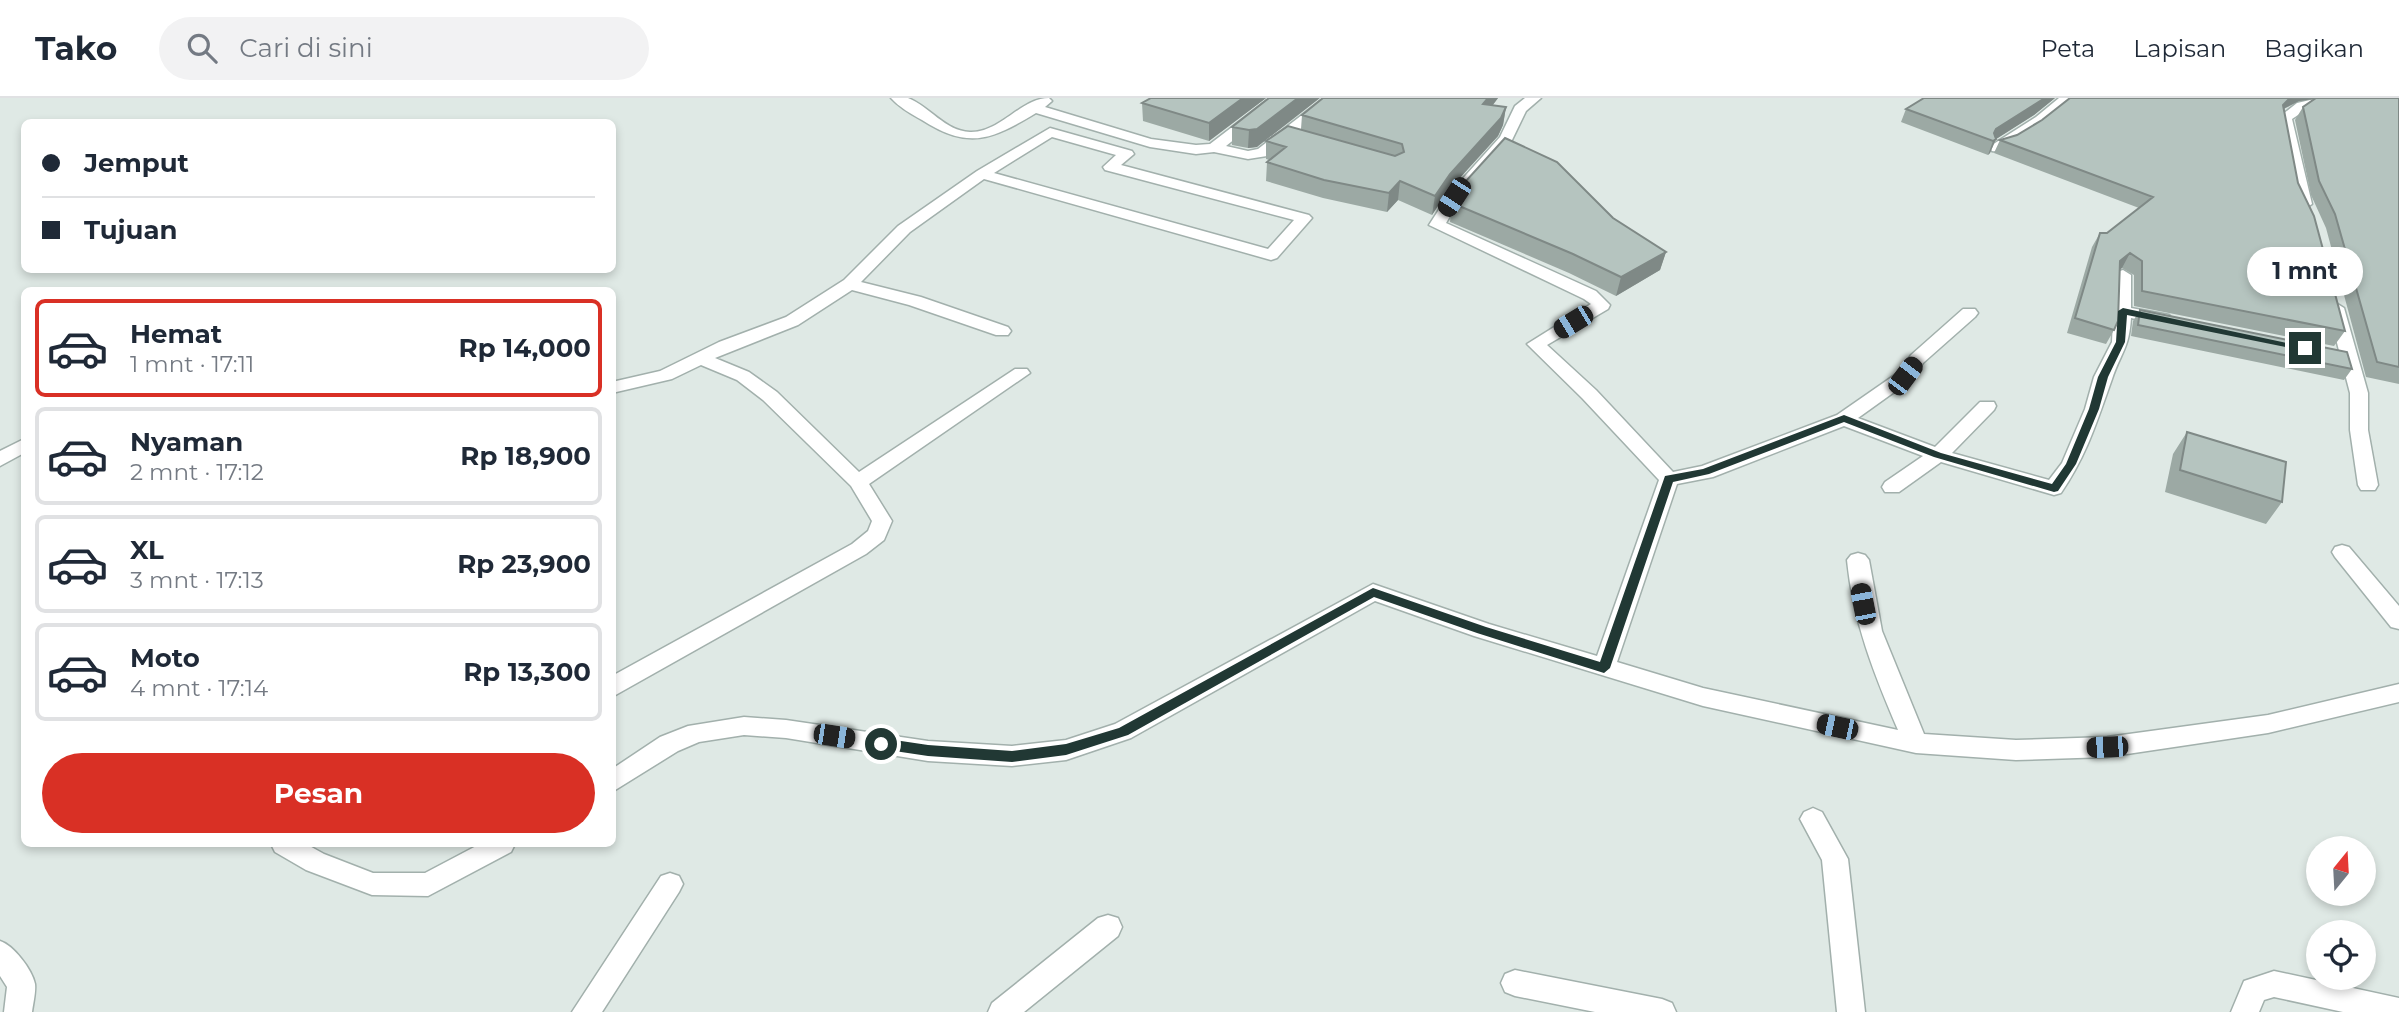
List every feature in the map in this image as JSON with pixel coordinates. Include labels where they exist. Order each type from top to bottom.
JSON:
[{"type":"street","points":[[898,98],[942,129],[967,136],[984,136],[1012,124],[1050,98]]},
{"type":"street","points":[[1214,148],[1279,98]]},
{"type":"street","points":[[1035,108],[1170,148],[1193,151],[1214,148],[1255,155],[1291,138],[1333,98]]},
{"type":"street","points":[[1534,98],[1520,109],[1506,139],[1454,197],[1437,225],[1590,295],[1602,305],[1536,344],[1589,394],[1669,479]]},
{"type":"street","points":[[1997,148],[2041,120],[2067,98]]},
{"type":"street","points":[[2310,218],[2301,196],[2285,118],[2302,106],[2336,98]]},
{"type":"street","points":[[616,387],[666,375],[792,321],[850,285],[904,229],[982,174],[1050,132],[1127,154],[1110,167],[1304,218],[1271,254],[982,174]]},
{"type":"street","points":[[1844,418],[1938,455],[2054,488],[2071,464],[2094,409],[2103,377],[2121,342],[2123,275]]},
{"type":"street","points":[[850,285],[915,301],[1002,331]]},
{"type":"street","points":[[2331,291],[2360,393],[2359,430],[2368,485]]},
{"type":"street","points":[[2123,311],[2187,324]]},
{"type":"street","points":[[1669,479],[1706,472],[1844,418],[1905,376],[1917,359],[1969,313]]},
{"type":"street","points":[[2325,352],[2350,357]]},
{"type":"street","points":[[616,685],[637,671],[859,549],[877,535],[882,521],[858,482],[770,396],[743,376],[701,358]]},
{"type":"street","points":[[858,482],[1021,373]]},
{"type":"street","points":[[1892,487],[1938,455],[1987,405]]},
{"type":"street","points":[[0,460],[21,446]]},
{"type":"street","points":[[1604,668],[1669,479]]},
{"type":"street","points":[[2342,552],[2399,621]]},
{"type":"street","points":[[1858,560],[1863,604],[1878,652],[1916,743]]},
{"type":"street","points":[[616,779],[669,744],[696,733],[744,726],[786,729],[928,751],[1012,756],[1066,750],[1123,731],[1373,592],[1482,630],[1703,697],[1916,743],[2016,750],[2107,747],[2268,724],[2399,693]]},
{"type":"street","points":[[1813,819],[1835,859],[1852,1012]]},
{"type":"street","points":[[289,847],[315,862],[372,884],[428,885],[497,847]]},
{"type":"street","points":[[586,1012],[670,884]]},
{"type":"street","points":[[1002,1012],[1108,927]]},
{"type":"street","points":[[0,953],[21,984],[18,1012]]},
{"type":"street","points":[[1514,983],[1662,1012]]},
{"type":"street","points":[[2245,1012],[2254,990],[2274,984],[2399,1011]]},
{"type":"building","points":[[1151,98],[1243,98],[1209,123],[1142,103]]},
{"type":"building","points":[[1269,98],[1298,98],[1257,129],[1232,127]]},
{"type":"building","points":[[1323,98],[1488,98],[1483,104],[1506,107],[1501,118],[1450,174],[1435,196],[1400,181],[1389,193],[1324,180],[1267,162],[1286,147],[1266,141],[1288,126],[1395,156],[1404,152],[1402,144],[1302,115]]},
{"type":"building","points":[[1924,98],[2045,98],[1996,129],[1996,139],[1993,141],[1906,109]]},
{"type":"building","points":[[2070,98],[2290,98],[2283,105],[2298,183],[2314,216],[2345,331],[2142,291],[2142,261],[2130,253],[2120,261],[2118,321],[2114,330],[2075,318],[2100,233],[2107,233],[2153,197],[2000,140],[2017,135],[2042,120]]},
{"type":"building","points":[[2316,98],[2399,98],[2399,367],[2377,362],[2335,214],[2319,181],[2303,107]]},
{"type":"building","points":[[1505,138],[1557,162],[1613,218],[1666,252],[1621,277],[1452,203],[1465,182]]},
{"type":"building","points":[[2140,310],[2347,352],[2352,369],[2138,325]]},
{"type":"building","points":[[2187,432],[2286,462],[2282,502],[2180,470]]},
{"type":"route","points":[[881,744],[928,751],[1012,756],[1066,750],[1123,731],[1373,592],[1604,668],[1669,479],[1706,472],[1844,418],[1938,455],[2054,488],[2071,464],[2094,409],[2103,377],[2121,342],[2123,311],[2305,348]]}]
